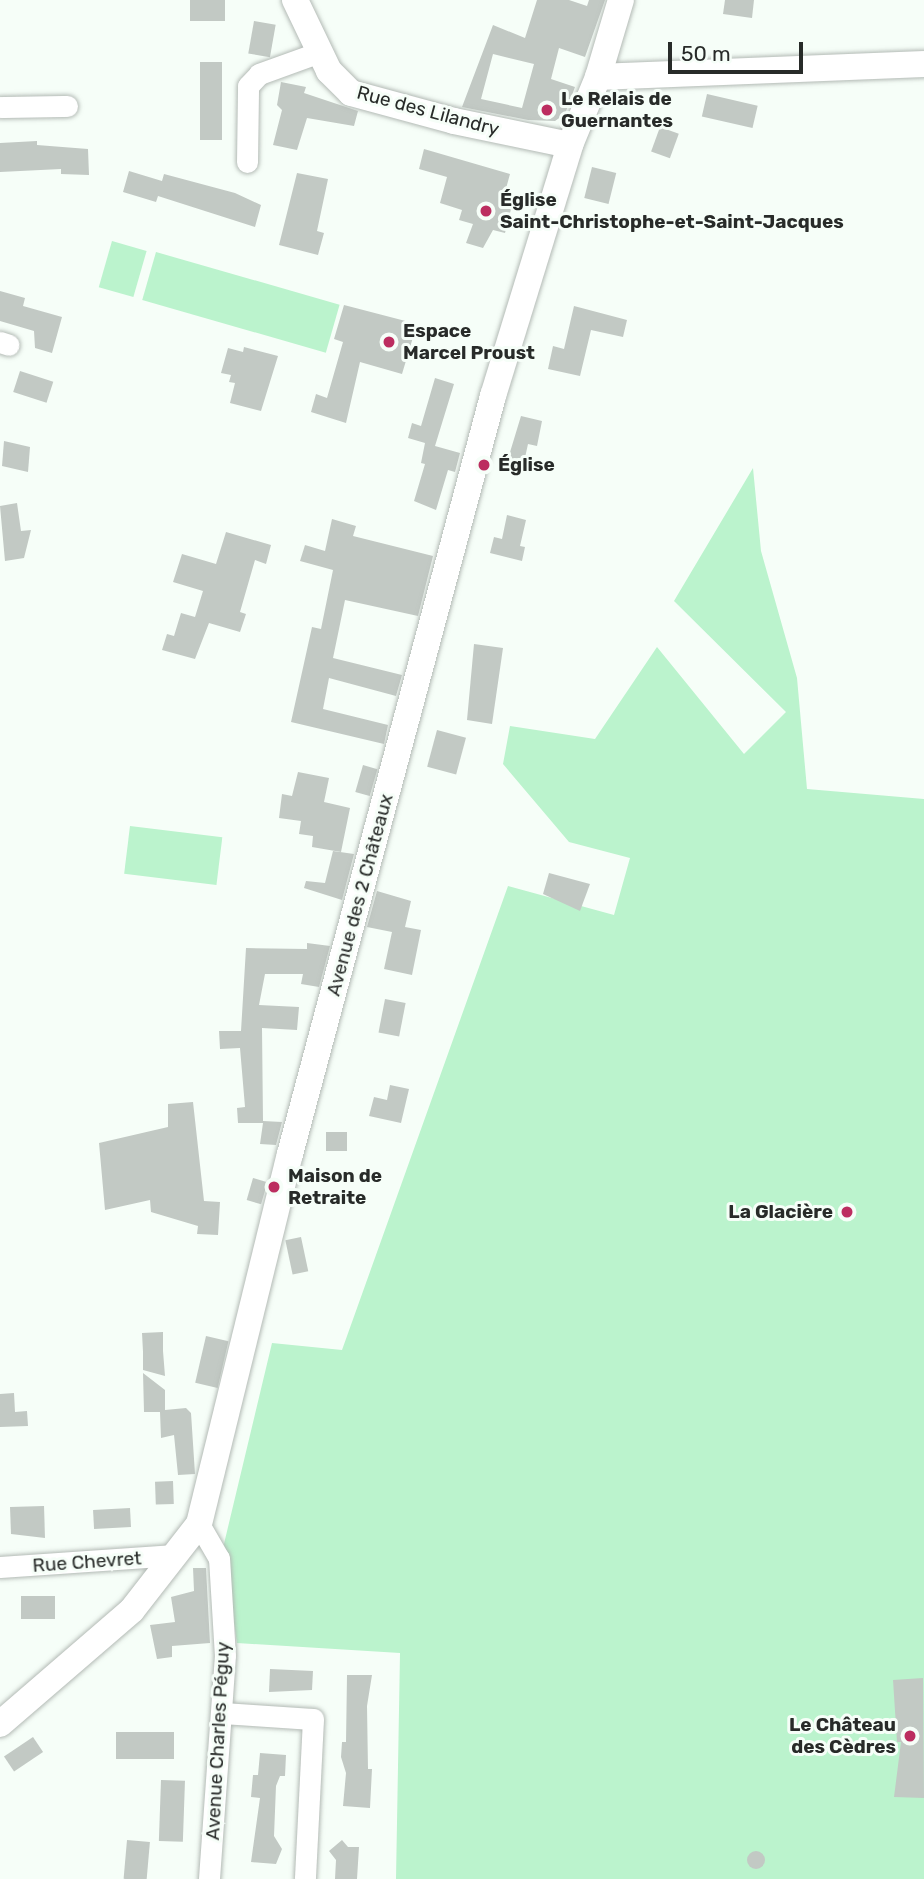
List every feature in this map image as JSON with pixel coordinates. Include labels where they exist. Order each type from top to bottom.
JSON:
[{"type":"main road","name":"Rue des Lilandry","points":[[295,0],[329,71],[351,93],[454,121],[570,145]]},
{"type":"main road","name":"Avenue des 2 Châteaux","points":[[0,1724],[132,1610],[199,1524],[290,1154],[493,396],[570,145],[598,77],[621,0]]},
{"type":"main road","points":[[598,77],[924,64]]},
{"type":"street","points":[[247,162],[248,86],[260,74],[320,52]]},
{"type":"street","points":[[0,107],[67,106]]},
{"type":"street","name":"Avenue Charles Péguy","points":[[199,1524],[219,1558],[225,1655],[209,1879]]},
{"type":"street","name":"Rue Chevret","points":[[0,1567],[175,1555]]},
{"type":"street","points":[[222,1713],[313,1719],[305,1879]]},
{"type":"green space","points":[[112,241],[147,251],[133,297],[99,287]]},
{"type":"green space","points":[[156,252],[340,305],[326,353],[142,300]]},
{"type":"green space","points":[[753,468],[761,551],[797,678],[807,789],[924,799],[924,1879],[396,1879],[400,1653],[237,1643],[223,1548],[272,1343],[342,1350],[508,886],[614,915],[630,858],[569,842],[503,764],[510,726],[595,739],[657,647],[744,754],[786,712],[674,601]]},
{"type":"green space","points":[[130,826],[222,837],[216,885],[124,874]]},
{"type":"building","points":[[190,0],[225,0],[225,21],[190,21]]},
{"type":"building","points":[[537,0],[569,0],[587,6],[589,0],[605,0],[585,57],[559,48],[551,79],[575,87],[565,114],[555,121],[528,120],[462,107],[493,25],[525,38]],"holes":[[[493,54],[534,64],[522,108],[481,99]]]},
{"type":"building","points":[[725,0],[754,0],[752,18],[723,14]]},
{"type":"building","points":[[254,21],[276,25],[270,57],[248,53]]},
{"type":"building","points":[[200,62],[222,62],[222,140],[200,140]]},
{"type":"building","points":[[281,82],[306,87],[304,93],[358,111],[354,126],[307,118],[297,150],[273,145],[282,110],[277,105]]},
{"type":"building","points":[[707,94],[758,106],[752,128],[702,116]]},
{"type":"building","points":[[660,127],[679,134],[670,158],[651,151]]},
{"type":"building","points":[[37,141],[37,145],[88,149],[89,175],[61,174],[61,169],[0,172],[0,143]]},
{"type":"building","points":[[424,149],[510,174],[502,203],[512,205],[505,233],[493,230],[483,248],[466,243],[473,224],[459,220],[462,210],[440,203],[447,177],[419,169]]},
{"type":"building","points":[[592,167],[616,173],[609,204],[584,198]]},
{"type":"building","points":[[129,171],[162,181],[164,174],[235,193],[261,205],[255,227],[158,196],[156,202],[123,192]]},
{"type":"building","points":[[297,173],[328,179],[317,231],[324,233],[318,255],[279,245]]},
{"type":"building","points":[[0,291],[25,298],[23,306],[62,317],[52,353],[35,348],[34,331],[0,321]]},
{"type":"building","points":[[344,305],[417,324],[402,374],[360,362],[346,423],[311,412],[316,394],[327,398],[343,342],[334,339]]},
{"type":"building","points":[[574,306],[627,320],[623,337],[591,330],[580,376],[548,369],[553,346],[564,349]]},
{"type":"building","points":[[244,347],[278,356],[261,411],[230,403],[235,383],[229,382],[231,375],[221,373],[228,348],[243,352]]},
{"type":"building","points":[[20,371],[53,382],[46,403],[13,392]]},
{"type":"building","points":[[435,378],[454,384],[435,446],[460,453],[455,472],[448,470],[436,510],[414,501],[425,464],[421,463],[425,443],[408,438],[412,423],[421,426]]},
{"type":"building","points":[[521,416],[542,421],[537,446],[528,444],[521,476],[504,472]]},
{"type":"building","points":[[4,441],[30,447],[28,472],[2,466]]},
{"type":"building","points":[[17,503],[21,531],[31,530],[24,558],[5,561],[0,506]]},
{"type":"building","points":[[507,515],[526,520],[520,546],[525,547],[522,561],[490,553],[494,537],[502,539]]},
{"type":"building","points":[[332,519],[356,526],[353,536],[433,556],[418,616],[345,600],[333,658],[402,675],[396,696],[329,678],[323,709],[388,725],[384,744],[291,722],[312,627],[321,629],[333,570],[300,561],[305,545],[325,551]]},
{"type":"building","points":[[226,532],[271,545],[266,564],[255,560],[240,612],[246,614],[240,632],[209,623],[195,659],[162,650],[167,634],[174,636],[181,613],[195,617],[203,591],[173,582],[182,554],[216,564]]},
{"type":"building","points":[[474,644],[503,648],[492,724],[467,720]]},
{"type":"building","points":[[437,730],[466,738],[456,774],[427,767]]},
{"type":"building","points":[[363,765],[377,769],[370,796],[355,792]]},
{"type":"building","points":[[298,772],[329,778],[324,802],[350,808],[341,852],[312,847],[313,836],[299,834],[301,821],[279,818],[282,794],[292,796]]},
{"type":"building","points":[[333,851],[354,854],[342,900],[304,888],[306,881],[325,883]]},
{"type":"building","points":[[549,873],[590,884],[580,911],[543,894]]},
{"type":"building","points":[[377,891],[411,901],[405,927],[421,930],[412,975],[384,969],[392,932],[367,927]]},
{"type":"building","points":[[307,943],[330,946],[319,987],[301,984],[303,974],[265,974],[259,1005],[299,1007],[297,1030],[262,1028],[263,1121],[282,1122],[276,1145],[260,1144],[263,1123],[238,1123],[237,1108],[245,1107],[240,1048],[220,1049],[219,1031],[241,1031],[246,948],[307,949]]},
{"type":"building","points":[[385,999],[406,1003],[399,1036],[379,1032]]},
{"type":"building","points":[[390,1085],[409,1089],[401,1123],[369,1116],[374,1097],[387,1100]]},
{"type":"building","points":[[193,1102],[204,1201],[220,1202],[218,1235],[197,1234],[198,1226],[151,1212],[150,1200],[105,1210],[99,1143],[168,1127],[168,1104]]},
{"type":"building","points":[[326,1132],[347,1132],[347,1151],[326,1151]]},
{"type":"building","points":[[253,1178],[267,1182],[261,1204],[247,1200]]},
{"type":"building","points":[[301,1237],[308,1271],[293,1275],[285,1240]]},
{"type":"building","points":[[163,1332],[165,1376],[143,1370],[142,1333]]},
{"type":"building","points":[[206,1336],[228,1341],[218,1388],[195,1383]]},
{"type":"building","points":[[143,1373],[165,1390],[165,1410],[186,1408],[191,1413],[195,1474],[178,1475],[174,1435],[161,1438],[160,1412],[144,1412]]},
{"type":"building","points":[[14,1393],[15,1412],[27,1411],[28,1426],[0,1427],[0,1394]]},
{"type":"building","points":[[173,1481],[174,1504],[156,1505],[155,1482]]},
{"type":"building","points":[[44,1506],[45,1538],[11,1534],[10,1507]]},
{"type":"building","points":[[130,1508],[131,1527],[94,1529],[93,1510]]},
{"type":"building","points":[[193,1568],[206,1568],[210,1643],[172,1646],[172,1657],[157,1659],[150,1625],[175,1622],[171,1597],[194,1591]]},
{"type":"building","points":[[21,1596],[55,1596],[55,1619],[21,1619]]},
{"type":"building","points":[[270,1669],[313,1671],[312,1690],[269,1692]]},
{"type":"building","points":[[347,1675],[372,1675],[367,1706],[368,1769],[372,1769],[370,1808],[343,1806],[346,1773],[341,1757],[342,1742],[346,1742]]},
{"type":"building","name":"Le Château des Cèdres","points":[[923,1678],[924,1798],[894,1797],[901,1742],[897,1742],[893,1680]]},
{"type":"building","points":[[116,1732],[174,1732],[174,1759],[116,1759]]},
{"type":"building","points":[[33,1737],[43,1752],[14,1771],[4,1757]]},
{"type":"building","points":[[260,1753],[286,1755],[285,1776],[280,1776],[276,1786],[274,1836],[282,1849],[276,1864],[251,1862],[260,1798],[251,1797],[253,1775],[258,1775]]},
{"type":"building","points":[[161,1780],[185,1781],[183,1842],[159,1841]]},
{"type":"building","points":[[127,1840],[150,1842],[147,1879],[124,1879]]},
{"type":"building","points":[[342,1840],[348,1847],[359,1847],[357,1879],[335,1879],[336,1860],[329,1851]]},
{"type":"building","points":[[756,1851],[762,1854],[765,1860],[762,1866],[756,1869],[750,1866],[747,1860],[750,1854]]},
{"type":"place","name":"Le Relais de Guernantes","points":[[547,110]]},
{"type":"place","name":"Église Saint-Christophe-et-Saint-Jacques","points":[[486,211]]},
{"type":"place","name":"Espace Marcel Proust","points":[[389,342]]},
{"type":"place","name":"Église","points":[[484,465]]},
{"type":"place","name":"Maison de Retraite","points":[[274,1187]]},
{"type":"place","name":"La Glacière","points":[[847,1212]]},
{"type":"place","name":"Le Château des Cèdres","points":[[910,1736]]}]
